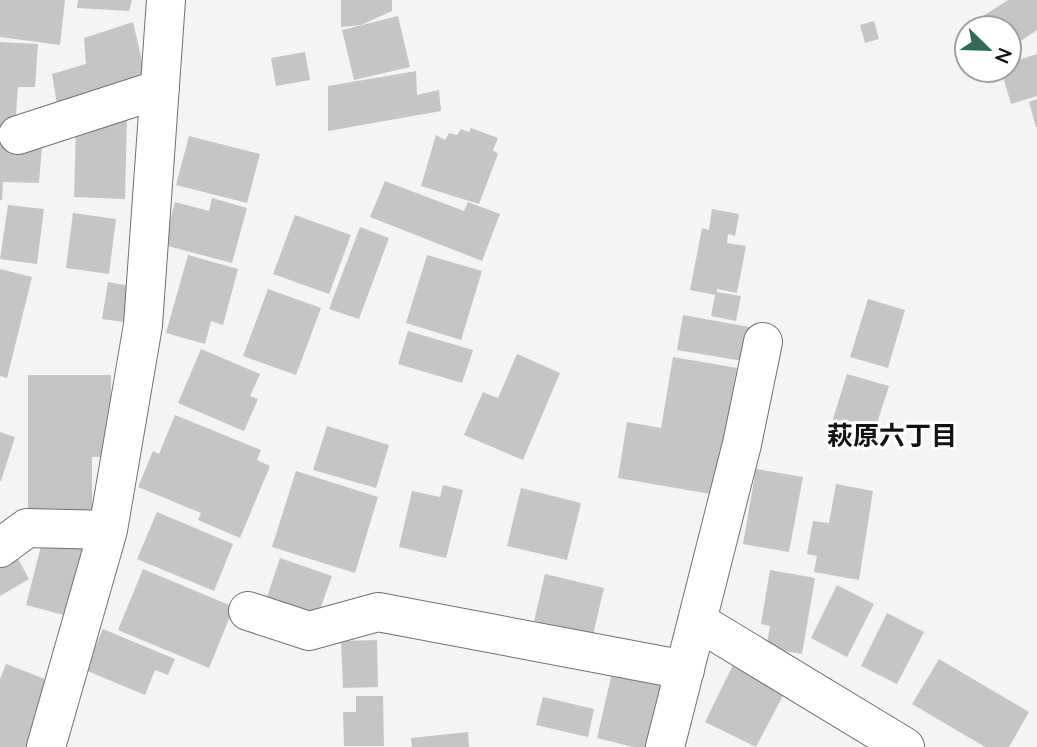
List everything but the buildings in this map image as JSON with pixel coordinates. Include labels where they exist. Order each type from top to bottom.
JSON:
[{"type":"street","points":[[46,747],[108,530],[143,325],[166,0]]},
{"type":"street","points":[[18,135],[160,89]]},
{"type":"street","points":[[665,747],[742,444],[763,342]]},
{"type":"street","points":[[0,548],[27,528],[108,530]]},
{"type":"street","points":[[247,611],[309,631],[378,612],[685,670]]},
{"type":"street","points":[[697,621],[905,747]]},
{"type":"district","name":"萩原六丁目","points":[[892,436]]}]
